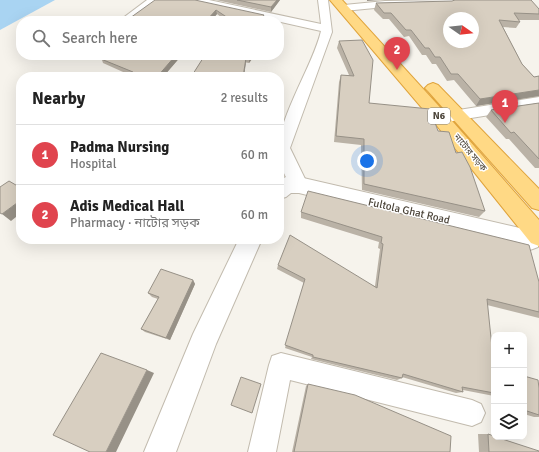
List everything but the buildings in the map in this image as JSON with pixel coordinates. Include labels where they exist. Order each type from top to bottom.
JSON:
[{"type":"highway","name":"N6","points":[[347,4],[459,115],[539,202]]},
{"type":"highway","name":"নাটোর সড়ক","points":[[347,4],[537,234]]},
{"type":"street","points":[[131,16],[153,0]]},
{"type":"street","points":[[196,0],[268,16]]},
{"type":"street","points":[[284,143],[327,32],[323,0]]},
{"type":"street","points":[[347,4],[436,4],[449,3],[450,0]]},
{"type":"street","points":[[284,19],[327,29]]},
{"type":"street","points":[[440,118],[539,102]]},
{"type":"street","points":[[284,152],[299,185]]},
{"type":"street","points":[[284,178],[299,185]]},
{"type":"street","name":"Fultola Ghat Road","points":[[284,187],[286,185],[299,185],[530,240],[537,234]]},
{"type":"street","points":[[160,452],[178,401],[249,244]]},
{"type":"street","points":[[262,452],[281,365],[472,413]]},
{"type":"water","points":[[0,0],[55,0],[26,16],[16,16],[16,21],[0,30]]},
{"type":"place","name":"Adis Medical Hall","points":[[397,70]]},
{"type":"place","name":"Padma Nursing","points":[[505,123]]}]
